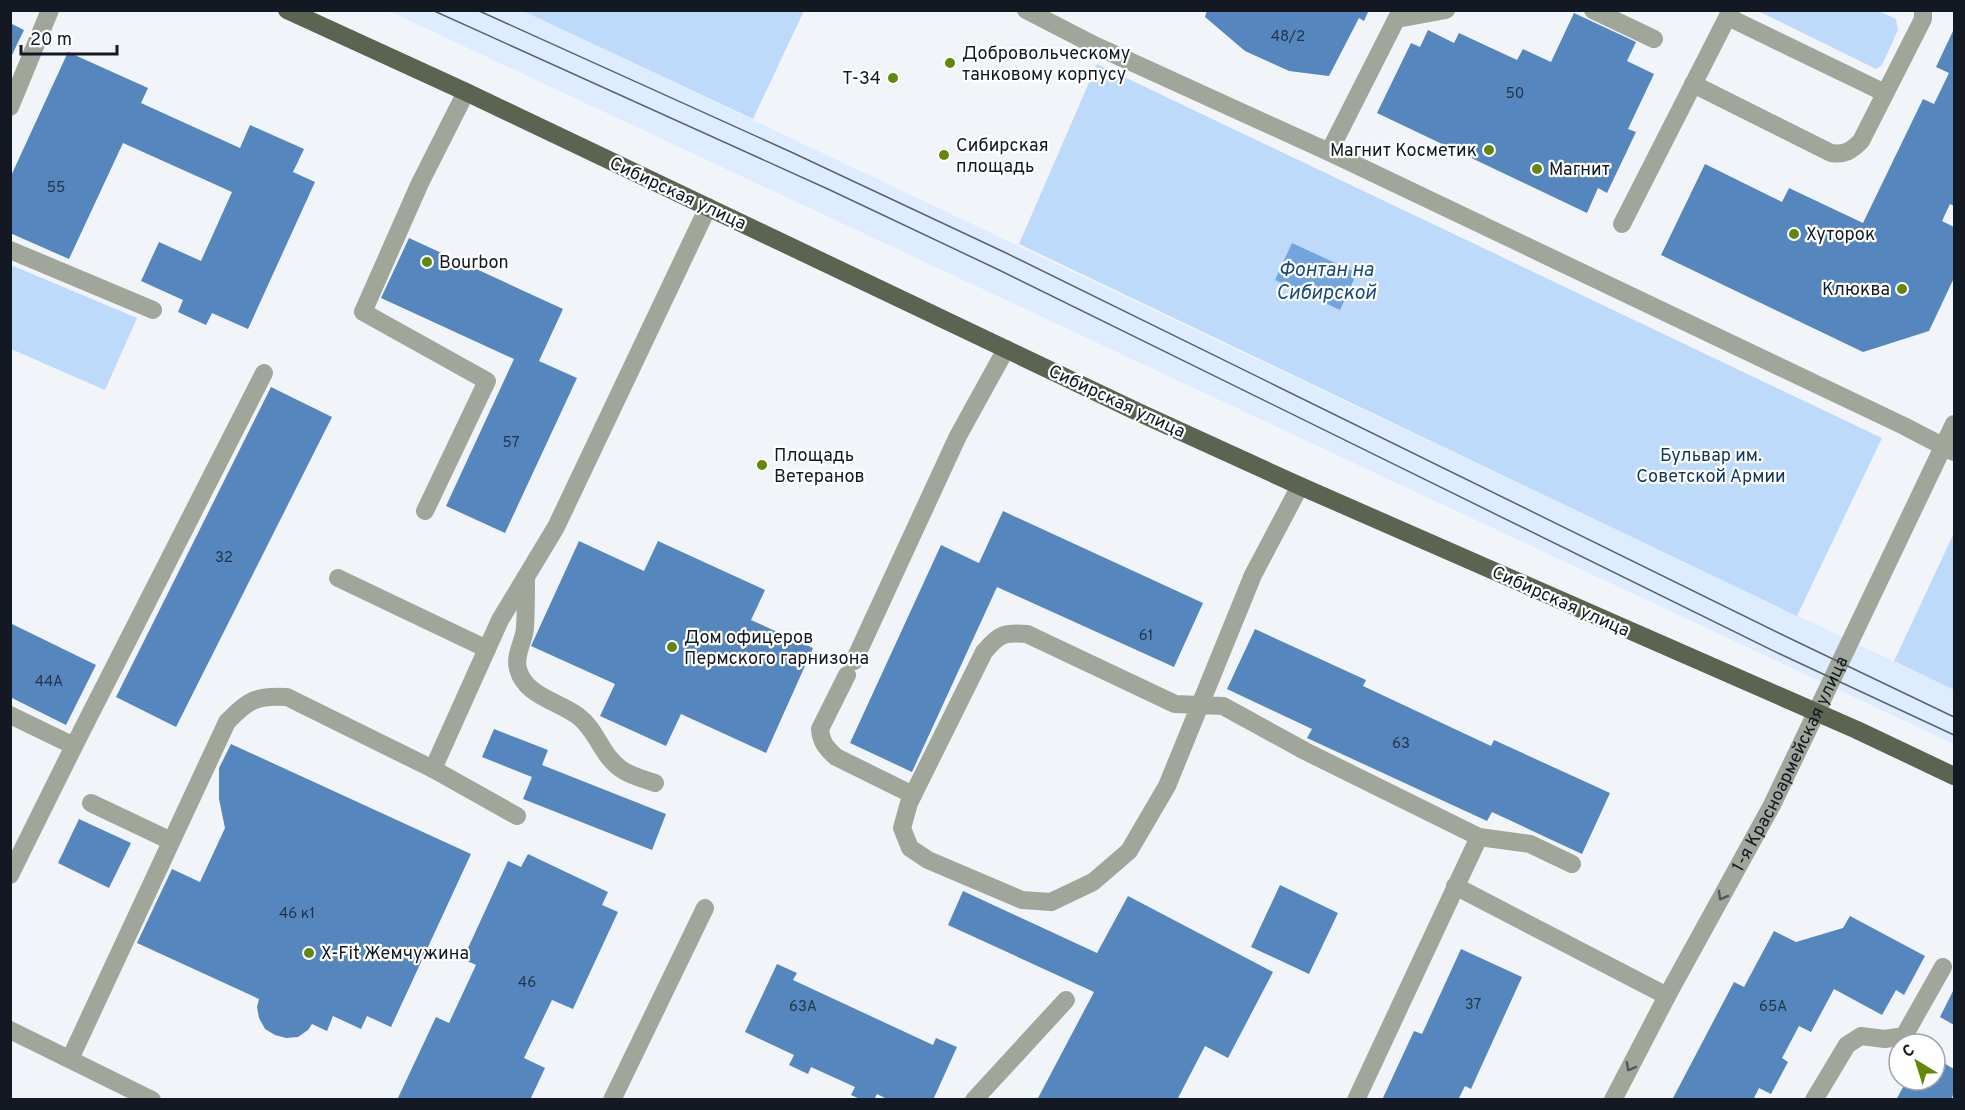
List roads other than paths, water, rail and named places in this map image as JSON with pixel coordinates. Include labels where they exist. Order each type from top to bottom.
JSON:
[{"type":"main road","name":"Сибирская улица","points":[[287,10],[466,92],[1300,486],[1857,730],[1954,776]]},
{"type":"street","points":[[1026,10],[1047,15],[1094,45],[1329,152],[1948,449]]},
{"type":"street","points":[[1329,152],[1399,15],[1446,10]]},
{"type":"street","points":[[1593,10],[1654,39]]},
{"type":"street","points":[[1693,84],[1831,153],[1842,154],[1852,150],[1861,141],[1923,19],[1923,10]]},
{"type":"street","points":[[10,107],[49,14]]},
{"type":"street","points":[[1622,224],[1729,14],[1885,93]]},
{"type":"street","points":[[425,512],[487,381],[363,312],[420,183],[466,92]]},
{"type":"street","points":[[434,769],[500,620],[556,527],[708,207]]},
{"type":"street","points":[[10,250],[153,310]]},
{"type":"street","points":[[913,795],[836,757],[820,738],[820,729],[958,436],[1006,349]]},
{"type":"street","points":[[12,868],[264,373]]},
{"type":"street","name":"1-я Красноармейская улица","points":[[1613,1100],[1667,996],[1772,805],[1839,662],[1948,449],[1954,424]]},
{"type":"street","points":[[1300,486],[1253,575],[1200,705],[1167,786],[1129,851],[1093,882],[1051,902],[1022,900],[928,860],[910,848],[902,828],[913,795],[984,652],[996,638],[1010,633],[1027,634],[1175,704],[1200,705],[1223,706],[1305,751],[1479,837],[1530,844],[1572,864]]},
{"type":"street","points":[[526,576],[524,631],[517,667],[523,681],[533,692],[579,717],[593,732],[606,756],[622,771],[655,783]]},
{"type":"street","points":[[338,578],[487,649]]},
{"type":"street","points":[[70,1059],[227,722],[244,705],[267,696],[287,697],[434,769],[518,816]]},
{"type":"street","points":[[10,715],[74,746]]},
{"type":"street","points":[[91,803],[171,841]]},
{"type":"street","points":[[1356,1100],[1479,837]]},
{"type":"street","points":[[1455,886],[1667,996]]},
{"type":"street","points":[[612,1100],[705,908]]},
{"type":"street","points":[[1814,1100],[1847,1045],[1861,1036],[1885,1040],[1904,1036],[1943,967]]},
{"type":"street","points":[[974,1100],[1066,1000]]},
{"type":"street","points":[[10,1030],[152,1100]]},
{"type":"water","name":"Фонтан на Сибирской","points":[[1292,243],[1357,273],[1340,310],[1275,280]]},
{"type":"tram line","points":[[432,10],[830,190],[999,270],[1780,654],[1954,735]]},
{"type":"tram line","points":[[477,10],[791,152],[1004,252],[1954,717]]},
{"type":"place","name":"Добровольческому танковому корпусу","points":[[950,63]]},
{"type":"place","name":"T-34","points":[[893,78]]},
{"type":"place","name":"Магнит Косметик","points":[[1489,150]]},
{"type":"place","name":"Сибирская площадь","points":[[944,155]]},
{"type":"place","name":"Магнит","points":[[1537,169]]},
{"type":"place","name":"Хуторок","points":[[1794,234]]},
{"type":"place","name":"Bourbon","points":[[427,262]]},
{"type":"place","name":"Клюква","points":[[1902,289]]},
{"type":"place","name":"Площадь Ветеранов","points":[[762,465]]},
{"type":"place","name":"Дом офицеров Пермского гарнизона","points":[[672,647]]},
{"type":"place","name":"X-Fit Жемчужина","points":[[309,953]]},
{"type":"park label","name":"Бульвар им. Советской Армии","points":[[1711,465]]}]
